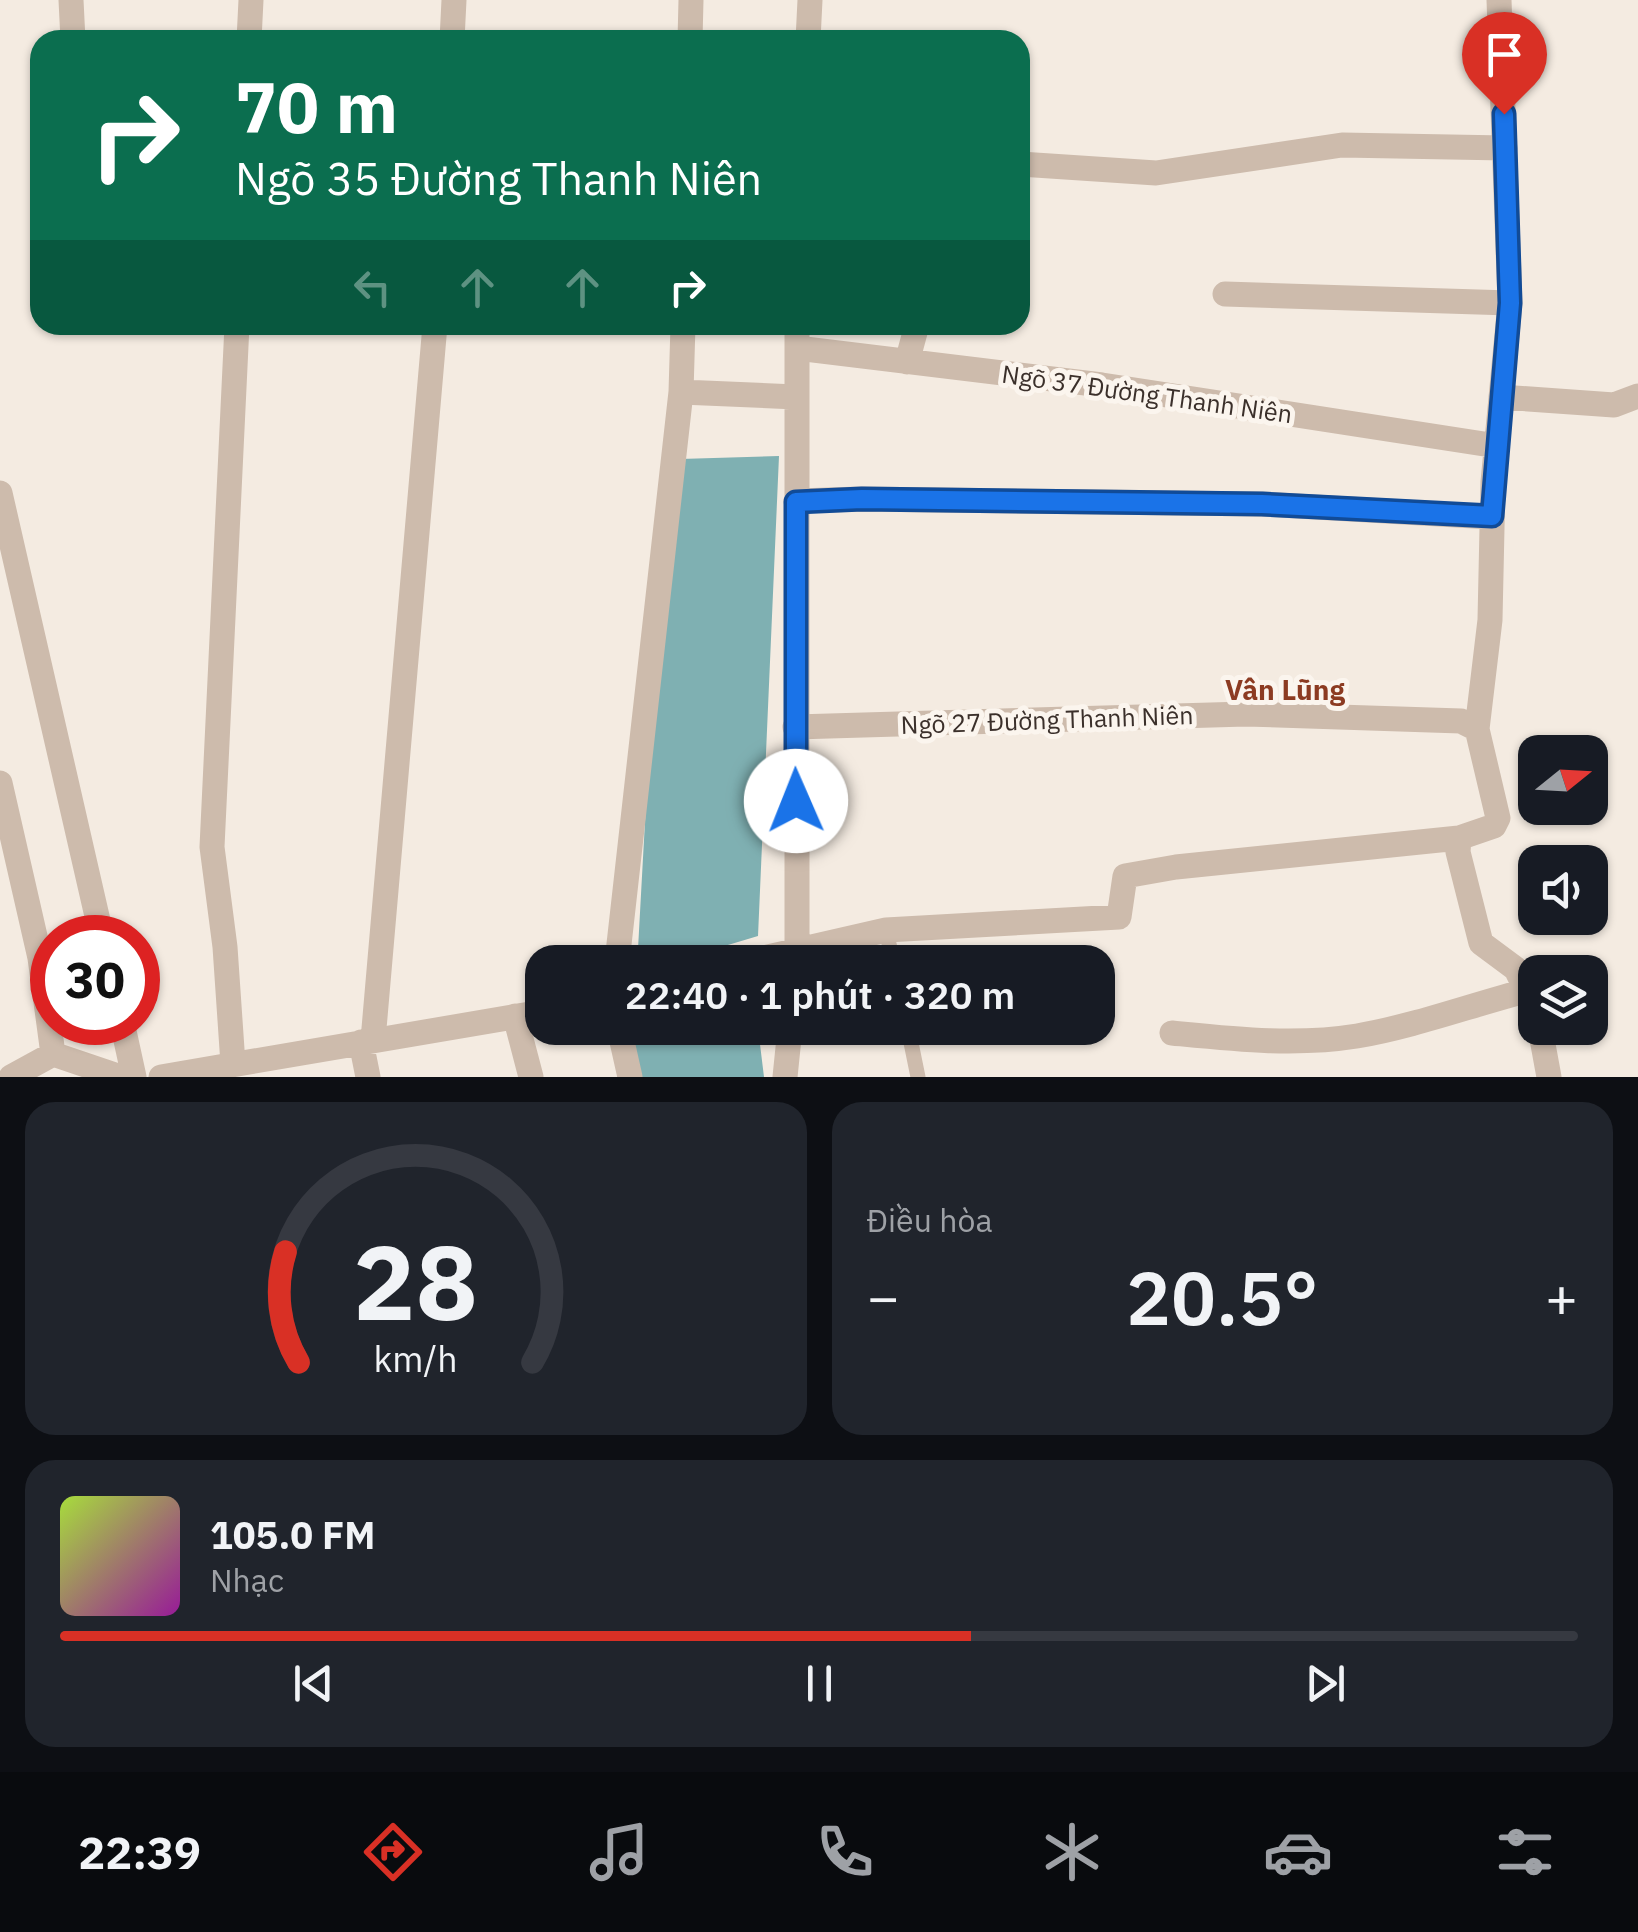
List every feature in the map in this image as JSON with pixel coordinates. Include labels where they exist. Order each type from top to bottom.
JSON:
[{"type":"street","points":[[72,0],[72,30]]},
{"type":"street","points":[[249,30],[250,0]]},
{"type":"street","points":[[452,30],[454,0]]},
{"type":"street","points":[[690,30],[691,0]]},
{"type":"street","points":[[808,30],[810,0]]},
{"type":"street","points":[[833,945],[886,930],[1119,917],[1125,876],[1176,867],[1458,838],[1494,826],[1498,818],[1477,729],[1490,620],[1492,516],[1510,303],[1498,0]]},
{"type":"street","points":[[1030,165],[1156,172],[1342,145],[1505,148]]},
{"type":"street","points":[[1225,294],[1510,303]]},
{"type":"street","points":[[233,1064],[225,947],[212,847],[236,335]]},
{"type":"street","points":[[368,1077],[367,1041],[433,335]]},
{"type":"street","points":[[619,945],[681,392],[683,335]]},
{"type":"street","points":[[907,362],[914,335]]},
{"type":"street","points":[[797,337],[798,945]]},
{"type":"street","name":"Ngõ 37 Đường Thanh Niên","points":[[797,337],[907,362],[1102,386],[1497,446]]},
{"type":"street","points":[[681,392],[796,397]]},
{"type":"street","points":[[1501,397],[1614,405],[1638,396]]},
{"type":"street","points":[[0,492],[97,915]]},
{"type":"street","points":[[796,502],[862,499],[1262,504],[1492,516]]},
{"type":"street","name":"Ngõ 27 Đường Thanh Niên","points":[[795,728],[1246,714],[1461,722],[1477,729]]},
{"type":"street","points":[[0,783],[40,958],[53,1054]]},
{"type":"street","points":[[1458,838],[1461,868],[1481,942],[1518,972]]},
{"type":"street","points":[[1172,1033],[1249,1041],[1352,1036],[1518,1002]]},
{"type":"street","points":[[160,1077],[525,1015]]},
{"type":"street","points":[[515,1016],[531,1077]]},
{"type":"street","points":[[127,1045],[134,1077]]},
{"type":"street","points":[[623,1045],[630,1077]]},
{"type":"street","points":[[785,1077],[788,1045]]},
{"type":"street","points":[[1543,1045],[1549,1077]]},
{"type":"street","points":[[11,1077],[53,1054],[121,1077]]},
{"type":"lane","points":[[886,930],[889,945]]},
{"type":"lane","points":[[911,1045],[918,1077]]},
{"type":"water","points":[[779,456],[758,936],[728,945],[638,945],[661,530],[680,459]]},
{"type":"water","points":[[632,1045],[760,1045],[764,1077],[639,1077]]},
{"type":"district","name":"Vân Lũng","points":[[1285,690]]},
{"type":"route","points":[[796,801],[796,502],[862,499],[1262,504],[1492,516],[1510,303],[1504,114]]}]
